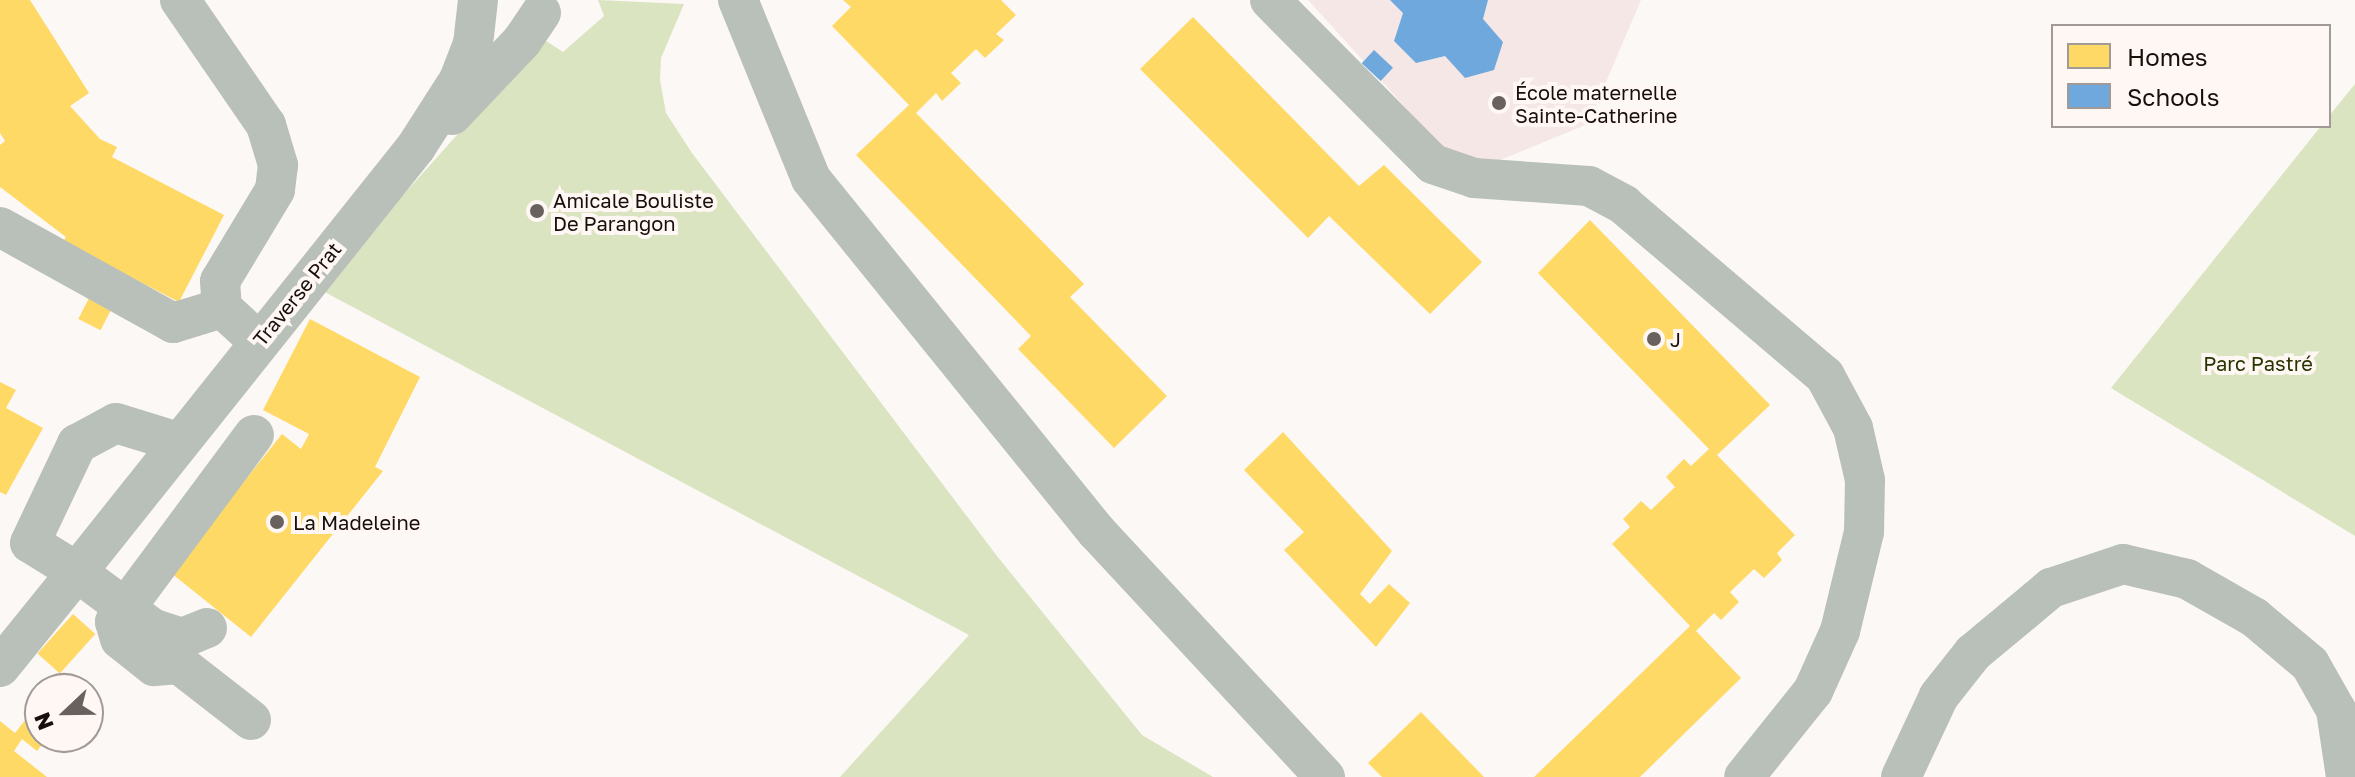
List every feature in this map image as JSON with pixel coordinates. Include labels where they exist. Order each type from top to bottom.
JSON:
[{"type":"street","points":[[180,0],[266,125],[278,165],[275,190],[220,281],[222,308],[258,341]]},
{"type":"street","points":[[481,0],[513,17],[548,6]]},
{"type":"street","name":"Traverse Prat","points":[[0,667],[416,147],[459,80],[473,44],[481,0]]},
{"type":"street","points":[[738,0],[811,179],[1097,532],[1325,777]]},
{"type":"street","points":[[1270,0],[1433,164],[1474,178],[1589,186],[1624,205],[1825,376],[1853,428],[1865,480],[1864,532],[1840,631],[1813,691],[1744,777]]},
{"type":"street","name":"Traverse Prat","points":[[416,147],[472,97],[548,6]]},
{"type":"street","points":[[0,227],[173,323],[222,308]]},
{"type":"street","points":[[178,442],[116,423],[94,431],[77,444],[15,535],[77,572],[152,628],[182,638],[207,628]]},
{"type":"street","points":[[251,720],[179,664],[154,666],[120,639],[115,622],[254,435]]},
{"type":"street","points":[[1901,777],[1939,696],[1973,653],[2051,588],[2123,564],[2187,579],[2254,617],[2310,664],[2336,710],[2348,766],[2346,777]]},
{"type":"shaded area","name":"École maternelle Sainte-Catherine","points":[[1308,0],[1641,0],[1588,124],[1466,174]]},
{"type":"green space","points":[[598,0],[684,4],[661,58],[660,80],[666,113],[692,153],[997,556],[1142,735],[1213,777],[840,777],[969,635],[319,289],[543,39],[563,52],[604,16]]},
{"type":"green space","name":"Parc Pastré","points":[[2355,84],[2355,536],[2111,388],[2319,128],[2331,128],[2331,114]]},
{"type":"building: Homes","points":[[0,0],[30,0],[89,93],[70,106],[100,139],[117,147],[112,157],[224,215],[179,302],[63,242],[66,237],[0,187],[0,145],[5,141],[0,133]]},
{"type":"building: Homes","points":[[843,0],[1001,0],[1016,15],[996,34],[1004,40],[985,58],[976,49],[951,73],[961,83],[942,101],[936,93],[916,113],[1084,284],[1070,297],[1167,396],[1114,448],[1018,349],[1031,336],[856,155],[909,105],[832,26],[851,7]]},
{"type":"building: Homes","points":[[1193,17],[1359,186],[1384,165],[1482,262],[1430,314],[1329,216],[1308,238],[1140,69]]},
{"type":"building: Homes","points":[[1590,220],[1770,405],[1717,455],[1795,535],[1777,553],[1782,560],[1764,578],[1754,569],[1730,592],[1739,602],[1721,620],[1714,613],[1696,631],[1741,678],[1640,777],[1534,777],[1690,626],[1612,544],[1630,527],[1623,519],[1641,501],[1651,510],[1675,487],[1666,477],[1684,459],[1691,466],[1709,449],[1538,273]]},
{"type":"building: Homes","points":[[91,294],[113,305],[101,330],[78,319]]},
{"type":"building: Homes","name":"La Madeleine","points":[[310,319],[420,377],[375,467],[383,471],[251,637],[171,573],[282,434],[301,449],[309,434],[263,410]]},
{"type":"building: Homes","points":[[0,382],[16,390],[6,408],[43,428],[6,495],[0,492]]},
{"type":"building: Homes","points":[[1283,432],[1392,551],[1360,594],[1370,604],[1389,584],[1410,603],[1376,647],[1284,550],[1304,532],[1244,470]]},
{"type":"building: Homes","points":[[73,614],[95,634],[59,673],[38,653]]},
{"type":"building: Homes","points":[[1421,712],[1484,777],[1382,777],[1368,763]]},
{"type":"building: Homes","points":[[0,721],[15,733],[24,722],[24,741],[22,739],[14,751],[47,777],[0,777]]},
{"type":"building: Schools","points":[[1390,0],[1488,0],[1483,19],[1503,42],[1494,70],[1465,78],[1445,56],[1416,63],[1394,41],[1403,13]]},
{"type":"building: Schools","points":[[1374,50],[1393,68],[1381,81],[1362,63]]},
{"type":"place","name":"École maternelle Sainte-Catherine","points":[[1499,103]]},
{"type":"place","name":"Amicale Bouliste De Parangon","points":[[537,211]]},
{"type":"place","name":"J","points":[[1654,339]]},
{"type":"place","name":"La Madeleine","points":[[277,522]]}]
